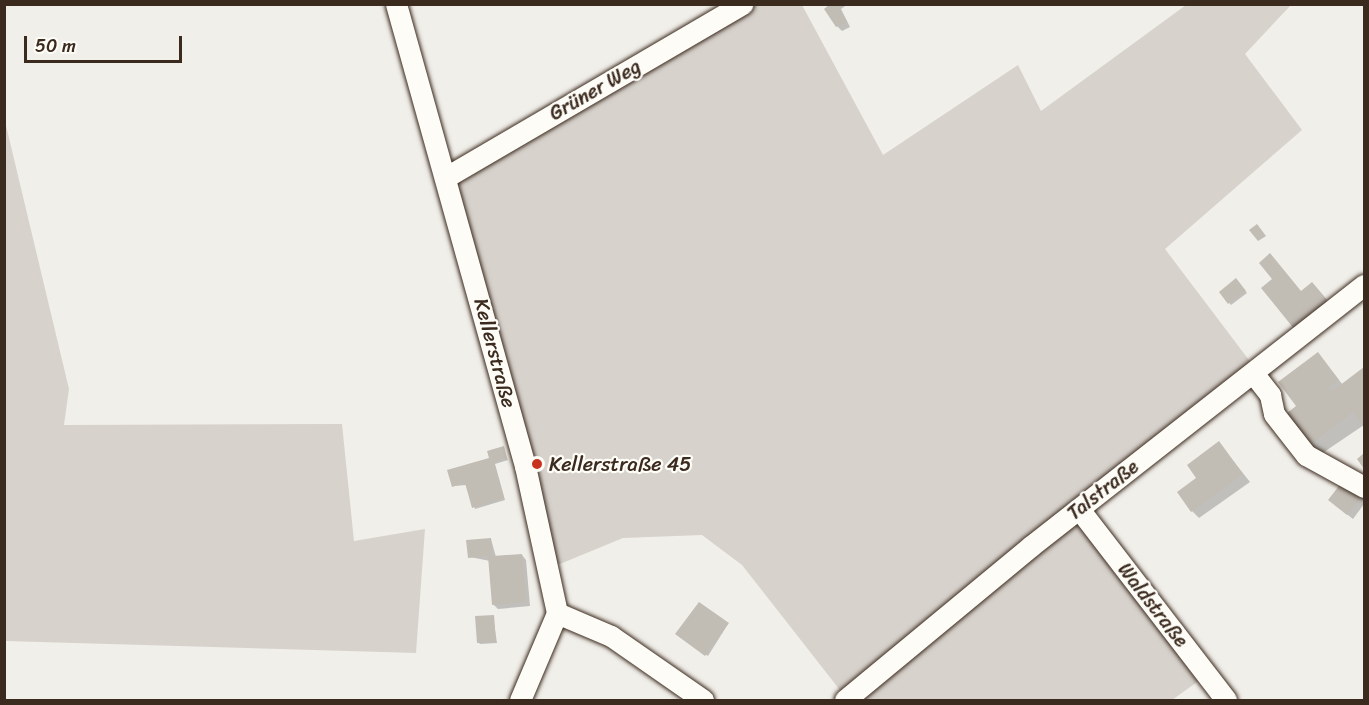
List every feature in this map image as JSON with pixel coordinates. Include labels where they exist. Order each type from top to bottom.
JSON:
[{"type":"street","name":"Kellerstraße","points":[[396,4],[448,176],[525,466],[557,613]]},
{"type":"street","name":"Grüner Weg","points":[[448,176],[742,4]]},
{"type":"street","name":"Talstraße","points":[[845,700],[1079,509],[1365,285]]},
{"type":"street","points":[[1252,373],[1270,395],[1274,414],[1306,455],[1365,487]]},
{"type":"street","name":"Waldstraße","points":[[1079,509],[1227,700]]},
{"type":"street","points":[[520,700],[557,613],[611,636],[703,700]]},
{"type":"shaded area","points":[[751,5],[802,5],[883,155],[1018,65],[1041,111],[1186,5],[1291,5],[1245,54],[1302,130],[1165,249],[1255,368],[843,694],[742,565],[702,535],[623,538],[555,566],[456,177]]},
{"type":"shaded area","points":[[4,117],[69,389],[64,425],[342,424],[354,541],[425,529],[416,653],[5,641]]},
{"type":"shaded area","points":[[1076,519],[1200,680],[1172,700],[852,700]]},
{"type":"building","points":[[830,4],[837,4],[847,22],[836,27],[824,9]]},
{"type":"building","points":[[1257,224],[1266,236],[1258,241],[1249,230]]},
{"type":"building","points":[[1270,253],[1301,291],[1312,282],[1329,302],[1295,330],[1261,288],[1272,279],[1259,263]]},
{"type":"building","points":[[1236,278],[1246,291],[1228,304],[1219,292]]},
{"type":"building","points":[[1318,352],[1339,380],[1328,388],[1331,392],[1364,367],[1364,428],[1353,412],[1310,445],[1286,414],[1296,406],[1278,382]]},
{"type":"building","points":[[1219,441],[1243,474],[1191,512],[1177,492],[1196,478],[1187,465]]},
{"type":"building","points":[[504,446],[507,458],[494,462],[504,498],[472,508],[465,483],[452,487],[447,470],[489,458],[487,451]]},
{"type":"building","points":[[1364,453],[1364,469],[1357,459]]},
{"type":"building","points":[[1346,477],[1364,494],[1347,515],[1328,500]]},
{"type":"building","points":[[491,538],[492,556],[522,554],[526,602],[492,605],[488,556],[468,558],[466,540]]},
{"type":"building","points":[[699,602],[729,623],[705,656],[675,634]]},
{"type":"building","points":[[494,615],[496,642],[477,643],[475,616]]},
{"type":"place","name":"Kellerstraße 45","points":[[537,464]]}]
